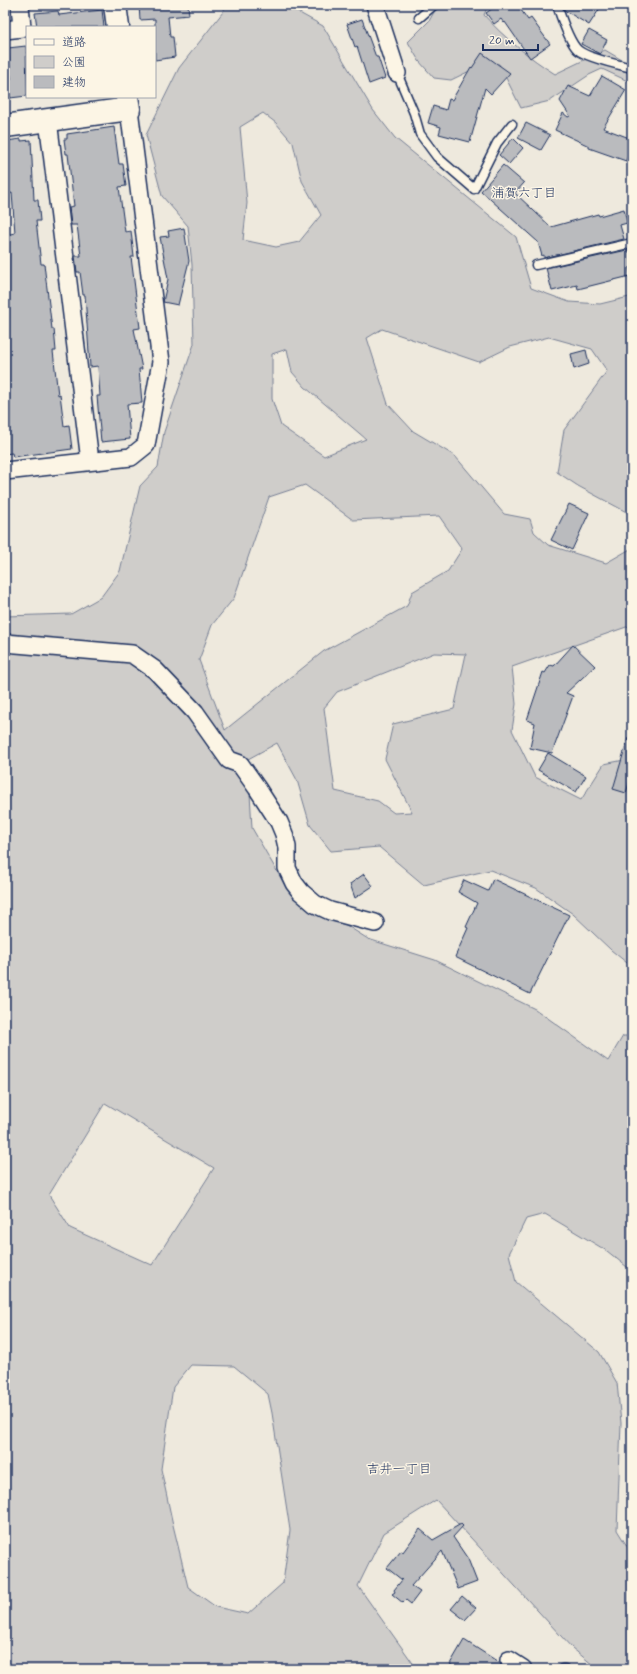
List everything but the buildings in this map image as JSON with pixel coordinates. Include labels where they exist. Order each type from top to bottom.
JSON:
[{"type":"street","points":[[5,30],[22,28],[20,5]]},
{"type":"street","points":[[115,5],[118,26]]},
{"type":"street","points":[[375,5],[397,73]]},
{"type":"street","points":[[5,126],[48,120],[128,103],[161,362],[146,445],[131,456],[5,471]]},
{"type":"street","points":[[48,120],[90,461]]},
{"type":"street","points":[[5,643],[132,654],[155,670],[195,712],[229,760],[240,764],[257,788],[279,822],[287,847],[287,868],[294,883],[301,892],[315,904],[330,911],[375,923]]},
{"type":"street","points":[[509,1660],[523,1669]]},
{"type":"lane","points":[[419,18],[434,5]]},
{"type":"lane","points":[[557,5],[567,32],[578,51],[598,59],[632,68]]},
{"type":"lane","points":[[397,73],[414,113],[420,134],[437,157],[474,189],[496,143],[512,124]]},
{"type":"lane","points":[[536,265],[632,243]]},
{"type":"green space","points":[[226,5],[285,5],[323,26],[373,110],[395,138],[516,237],[531,288],[569,302],[600,304],[629,297],[632,300],[632,515],[578,486],[557,472],[564,430],[607,371],[592,349],[549,337],[510,347],[479,362],[382,329],[367,338],[388,404],[413,431],[455,456],[504,514],[530,519],[534,532],[548,545],[606,563],[632,548],[632,625],[512,667],[516,704],[512,730],[535,777],[581,800],[604,764],[629,759],[632,760],[632,967],[611,950],[573,914],[536,888],[490,870],[424,885],[379,847],[331,851],[310,825],[297,780],[277,743],[248,759],[252,828],[286,887],[368,939],[435,960],[535,1009],[608,1061],[623,1036],[632,1036],[632,1271],[607,1251],[545,1214],[526,1219],[509,1254],[516,1282],[599,1352],[617,1383],[621,1423],[617,1530],[632,1554],[632,1669],[598,1669],[572,1648],[436,1500],[384,1533],[358,1586],[417,1669],[5,1669],[5,616],[71,614],[101,597],[120,571],[140,486],[158,467],[164,432],[194,344],[192,265],[188,226],[162,196],[146,135],[179,68],[223,12]],"holes":[[[263,113],[276,123],[293,143],[302,181],[321,215],[299,242],[276,247],[243,240],[247,203],[240,127]],[[287,349],[292,372],[305,387],[366,439],[324,456],[281,426],[272,399],[272,354]],[[305,485],[353,520],[439,516],[462,549],[448,571],[412,592],[407,606],[324,651],[225,730],[199,660],[212,625],[234,598],[269,497]],[[434,653],[466,654],[454,709],[393,724],[385,759],[412,812],[394,813],[378,801],[335,791],[324,708],[337,692]],[[105,1103],[214,1168],[152,1265],[70,1228],[49,1195]],[[191,1365],[234,1366],[268,1394],[290,1530],[283,1583],[248,1614],[216,1607],[188,1587],[161,1469],[173,1387]]]},
{"type":"green space","points":[[438,5],[488,5],[484,15],[500,32],[555,74],[605,50],[632,66],[632,83],[602,69],[589,75],[550,101],[521,108],[499,64],[484,64],[451,80],[434,78],[419,61],[408,42],[429,21]]},
{"type":"district","name":"浦賀六丁目","points":[[524,193]]},
{"type":"district","name":"吉井一丁目","points":[[399,1469]]}]
